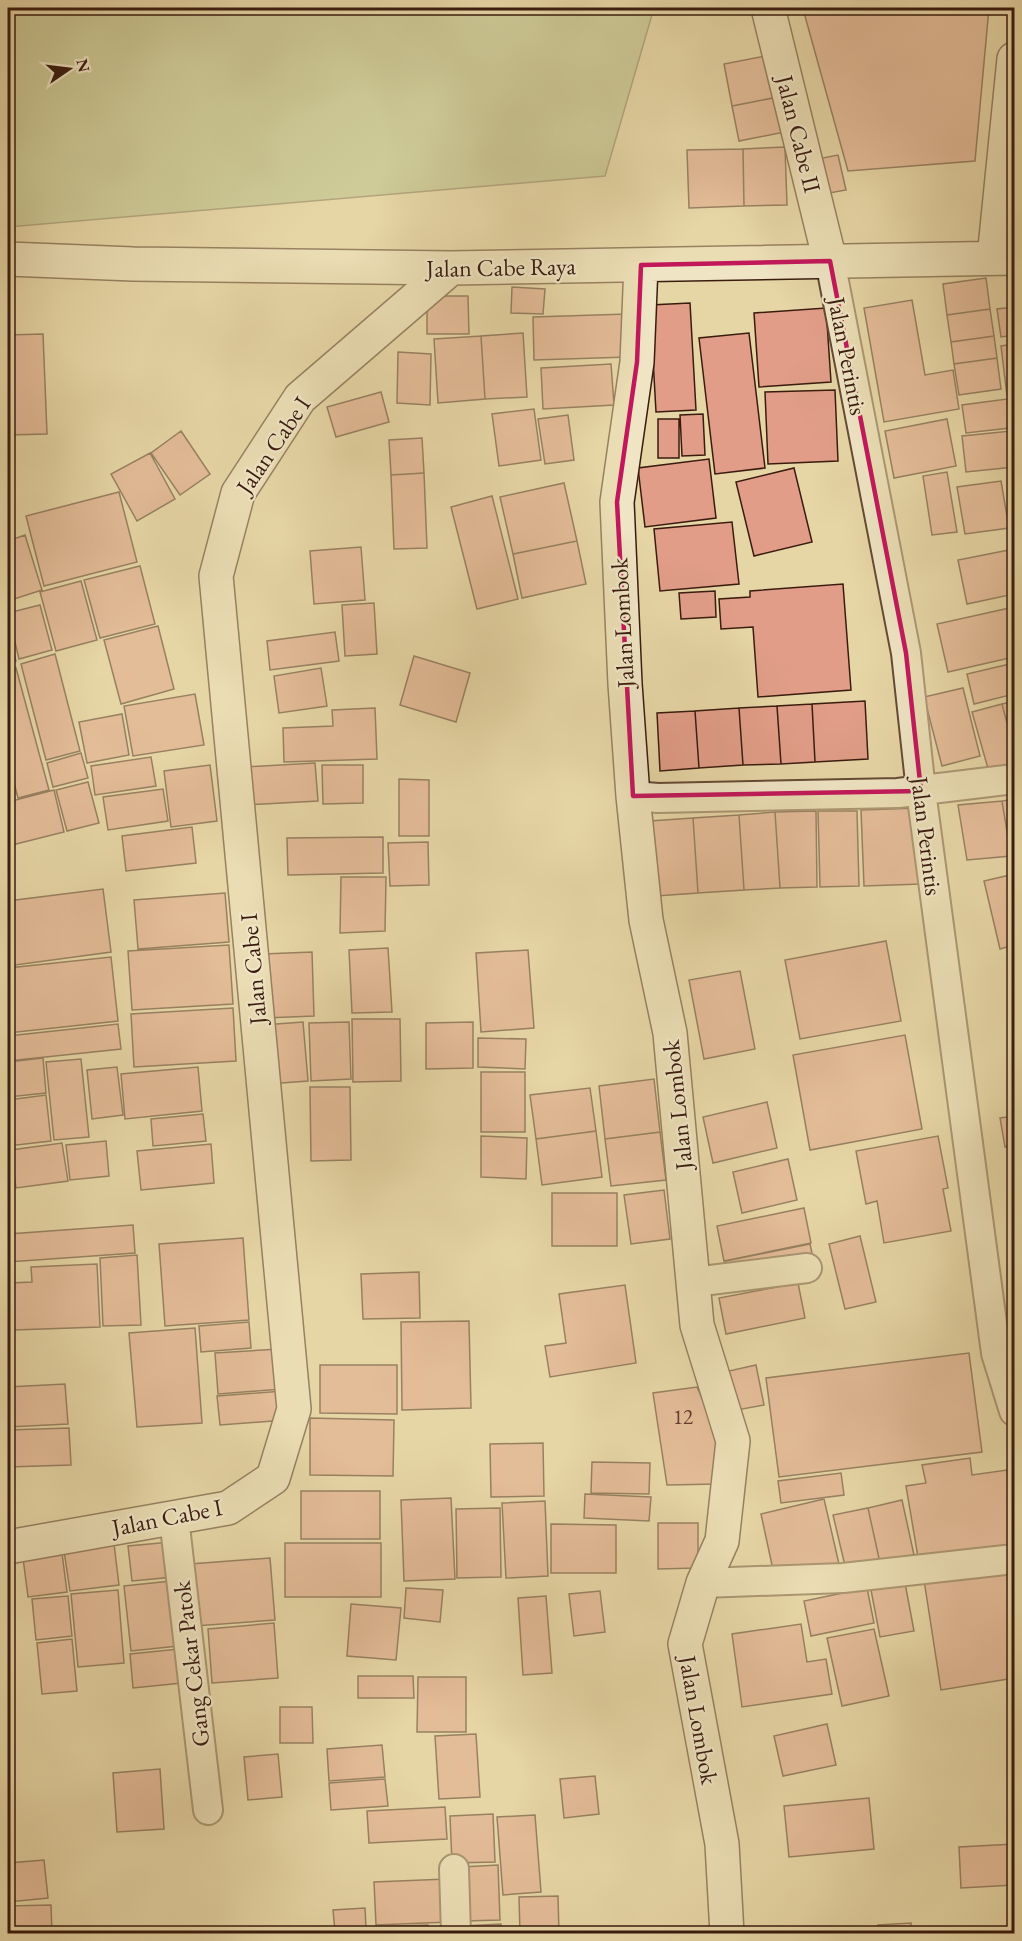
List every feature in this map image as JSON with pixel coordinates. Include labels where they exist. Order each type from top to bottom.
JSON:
[{"type":"street","name":"Jalan Cabe II","points":[[768,8],[830,261]]},
{"type":"street","points":[[1004,258],[1014,59]]},
{"type":"street","name":"Jalan Cabe Raya","points":[[8,258],[144,264],[451,268],[1004,258]]},
{"type":"street","name":"Jalan Perintis","points":[[830,261],[906,653],[921,791],[996,1353],[1014,1411]]},
{"type":"street","name":"Jalan Lombok","points":[[641,265],[637,362],[617,502],[625,684],[633,796],[646,920],[670,1033],[697,1325],[733,1441],[722,1541],[703,1583],[685,1644],[722,1844],[727,1934]]},
{"type":"street","name":"Jalan Cabe I","points":[[8,1547],[228,1508],[273,1478],[294,1408],[216,576],[238,493],[300,398],[451,268]]},
{"type":"street","points":[[633,796],[658,798],[921,791],[1014,778]]},
{"type":"street","points":[[694,1282],[807,1268]]},
{"type":"street","name":"Gang Cekar Patok","points":[[174,1518],[208,1810]]},
{"type":"street","points":[[703,1583],[843,1578],[1014,1559]]},
{"type":"street","points":[[454,1869],[456,1934]]},
{"type":"highlighted area","points":[[830,261],[906,653],[921,791],[633,796],[617,502],[637,362],[641,265]]},
{"type":"green space","points":[[8,8],[654,8],[605,176],[8,227]]},
{"type":"building","points":[[989,8],[975,161],[848,171],[803,9]]},
{"type":"building","points":[[770,55],[778,97],[732,106],[724,64]]},
{"type":"building","points":[[778,97],[785,132],[739,141],[732,106]]},
{"type":"building","points":[[785,147],[787,205],[744,206],[743,149]]},
{"type":"building","points":[[743,149],[744,206],[689,208],[687,150]]},
{"type":"building","points":[[838,155],[846,190],[824,194],[817,159]]},
{"type":"building","points":[[986,278],[990,309],[947,315],[943,284]]},
{"type":"building","points":[[512,287],[545,289],[543,314],[511,313]]},
{"type":"building","points":[[427,296],[468,296],[469,334],[427,334]]},
{"type":"building","points":[[912,300],[925,375],[953,370],[959,409],[884,422],[864,308]]},
{"type":"building","points":[[690,303],[696,410],[656,412],[650,305]]},
{"type":"building","points":[[1014,307],[1014,335],[1001,337],[997,309]]},
{"type":"building","points":[[826,308],[831,382],[759,387],[754,313]]},
{"type":"building","points":[[990,309],[994,336],[951,342],[947,315]]},
{"type":"building","points":[[627,314],[628,357],[534,360],[533,317]]},
{"type":"building","points":[[523,333],[527,397],[485,399],[481,336]]},
{"type":"building","points":[[749,333],[765,468],[715,474],[699,338]]},
{"type":"building","points":[[43,334],[47,434],[8,435],[8,335]]},
{"type":"building","points":[[481,336],[485,399],[438,403],[434,339]]},
{"type":"building","points":[[994,336],[997,358],[954,364],[951,342]]},
{"type":"building","points":[[1014,344],[1014,395],[1007,396],[1001,346]]},
{"type":"building","points":[[398,352],[431,354],[430,405],[397,403]]},
{"type":"building","points":[[997,358],[1001,389],[959,395],[954,364]]},
{"type":"building","points":[[611,364],[614,405],[543,409],[541,368]]},
{"type":"building","points":[[835,390],[838,461],[768,464],[765,392]]},
{"type":"building","points":[[381,392],[389,422],[336,437],[327,407]]},
{"type":"building","points":[[1007,399],[1010,428],[966,433],[962,405]]},
{"type":"building","points":[[534,409],[541,460],[499,466],[492,414]]},
{"type":"building","points":[[703,414],[705,455],[682,456],[680,415]]},
{"type":"building","points":[[568,415],[574,460],[545,464],[538,419]]},
{"type":"building","points":[[658,419],[679,419],[679,458],[658,458]]},
{"type":"building","points":[[947,419],[956,466],[894,478],[885,431]]},
{"type":"building","points":[[181,431],[210,474],[180,495],[151,453]]},
{"type":"building","points":[[1011,431],[1014,467],[966,472],[962,436]]},
{"type":"building","points":[[422,438],[424,473],[391,475],[389,440]]},
{"type":"building","points":[[150,453],[175,499],[137,521],[111,474]]},
{"type":"building","points":[[709,459],[716,518],[645,527],[638,468]]},
{"type":"building","points":[[794,468],[812,542],[754,556],[736,482]]},
{"type":"building","points":[[947,472],[957,532],[932,535],[923,476]]},
{"type":"building","points":[[424,473],[427,548],[394,549],[391,475]]},
{"type":"building","points":[[1001,481],[1009,528],[965,534],[957,487]]},
{"type":"building","points":[[564,483],[577,541],[513,554],[500,497]]},
{"type":"building","points":[[119,492],[137,562],[44,586],[26,516]]},
{"type":"building","points":[[492,496],[518,599],[477,609],[451,507]]},
{"type":"building","points":[[732,522],[739,584],[660,591],[654,529]]},
{"type":"building","points":[[25,535],[42,590],[8,601],[8,541]]},
{"type":"building","points":[[577,541],[586,584],[522,598],[513,554]]},
{"type":"building","points":[[361,547],[365,600],[314,604],[310,551]]},
{"type":"building","points":[[1014,549],[1014,594],[967,604],[958,560]]},
{"type":"building","points":[[140,566],[155,624],[100,638],[84,580]]},
{"type":"building","points":[[81,581],[97,640],[56,651],[40,592]]},
{"type":"building","points":[[843,584],[851,690],[758,697],[753,627],[721,629],[719,599],[750,597],[750,591]]},
{"type":"building","points":[[715,591],[716,617],[681,619],[679,593]]},
{"type":"building","points":[[374,603],[377,654],[345,656],[342,605]]},
{"type":"building","points":[[40,605],[52,650],[19,659],[8,613]]},
{"type":"building","points":[[1014,607],[1014,657],[948,672],[937,624]]},
{"type":"building","points":[[158,626],[174,689],[121,704],[104,640]]},
{"type":"building","points":[[8,631],[16,661],[8,664]]},
{"type":"building","points":[[335,632],[339,661],[270,670],[267,641]]},
{"type":"building","points":[[55,654],[80,751],[46,760],[21,664]]},
{"type":"building","points":[[414,656],[470,673],[456,722],[400,705]]},
{"type":"building","points":[[1014,663],[1014,694],[974,704],[967,674]]},
{"type":"building","points":[[16,668],[49,790],[18,798],[8,760],[8,670]]},
{"type":"building","points":[[321,668],[327,706],[279,713],[274,676]]},
{"type":"building","points":[[963,688],[980,756],[942,766],[924,697]]},
{"type":"building","points":[[195,694],[204,745],[133,756],[124,706]]},
{"type":"building","points":[[865,701],[868,759],[815,762],[812,704]]},
{"type":"building","points":[[1014,701],[1014,750],[1002,704]]},
{"type":"building","points":[[812,704],[815,762],[781,764],[777,706]]},
{"type":"building","points":[[1002,704],[1014,750],[1014,766],[989,772],[972,712]]},
{"type":"building","points":[[777,706],[781,764],[743,765],[739,708]]},
{"type":"building","points":[[375,708],[377,759],[284,762],[283,728],[333,726],[332,710]]},
{"type":"building","points":[[739,708],[743,765],[699,768],[695,711]]},
{"type":"building","points":[[695,711],[699,768],[660,771],[657,713]]},
{"type":"building","points":[[122,714],[129,755],[87,763],[79,722]]},
{"type":"building","points":[[81,753],[88,778],[53,787],[47,763]]},
{"type":"building","points":[[151,757],[156,786],[95,795],[91,766]]},
{"type":"building","points":[[315,763],[318,801],[247,805],[245,767]]},
{"type":"building","points":[[210,765],[217,821],[171,827],[164,771]]},
{"type":"building","points":[[322,765],[363,765],[363,803],[323,804]]},
{"type":"building","points":[[399,779],[429,780],[429,836],[399,836]]},
{"type":"building","points":[[88,782],[99,823],[67,831],[56,790]]},
{"type":"building","points":[[163,789],[168,821],[108,830],[103,797]]},
{"type":"building","points":[[54,790],[64,832],[8,846],[8,802]]},
{"type":"building","points":[[1014,799],[1014,855],[1011,856],[1002,801]]},
{"type":"building","points":[[1002,801],[1011,856],[967,860],[958,805]]},
{"type":"building","points":[[918,808],[921,884],[864,886],[861,810]]},
{"type":"building","points":[[816,811],[817,887],[780,888],[775,812]]},
{"type":"building","points":[[818,811],[857,811],[859,886],[820,887]]},
{"type":"building","points":[[775,812],[780,888],[744,890],[739,815]]},
{"type":"building","points":[[739,815],[744,890],[698,893],[693,818]]},
{"type":"building","points":[[693,818],[698,893],[656,896],[650,821]]},
{"type":"building","points":[[192,827],[196,863],[126,871],[122,836]]},
{"type":"building","points":[[383,837],[383,873],[288,875],[287,838]]},
{"type":"building","points":[[428,842],[429,885],[390,886],[388,843]]},
{"type":"building","points":[[1014,874],[1014,945],[1000,949],[984,881]]},
{"type":"building","points":[[341,877],[386,877],[385,931],[340,933]]},
{"type":"building","points":[[103,889],[111,952],[8,966],[8,901]]},
{"type":"building","points":[[225,893],[229,942],[138,949],[134,900]]},
{"type":"building","points":[[886,941],[901,1021],[800,1039],[785,960]]},
{"type":"building","points":[[229,945],[233,1004],[132,1010],[128,951]]},
{"type":"building","points":[[388,948],[392,1012],[352,1013],[349,950]]},
{"type":"building","points":[[528,950],[534,1028],[481,1032],[476,953]]},
{"type":"building","points":[[312,952],[314,1016],[265,1018],[263,954]]},
{"type":"building","points":[[111,957],[118,1021],[8,1033],[8,968]]},
{"type":"building","points":[[740,971],[755,1049],[704,1059],[689,980]]},
{"type":"building","points":[[233,1008],[236,1061],[134,1067],[131,1014]]},
{"type":"building","points":[[352,1019],[400,1019],[401,1081],[353,1082]]},
{"type":"building","points":[[303,1022],[308,1081],[268,1084],[263,1025]]},
{"type":"building","points":[[349,1022],[351,1079],[311,1081],[309,1023]]},
{"type":"building","points":[[473,1022],[473,1068],[426,1069],[426,1023]]},
{"type":"building","points":[[118,1024],[121,1049],[8,1061],[8,1036]]},
{"type":"building","points":[[905,1035],[922,1129],[810,1150],[793,1055]]},
{"type":"building","points":[[478,1038],[526,1039],[525,1069],[478,1067]]},
{"type":"building","points":[[43,1058],[46,1093],[8,1097],[8,1062]]},
{"type":"building","points":[[81,1059],[89,1137],[54,1140],[46,1062]]},
{"type":"building","points":[[117,1067],[123,1115],[92,1119],[87,1070]]},
{"type":"building","points":[[198,1067],[202,1111],[125,1119],[121,1074]]},
{"type":"building","points":[[481,1072],[525,1072],[525,1132],[481,1132]]},
{"type":"building","points":[[654,1079],[660,1132],[605,1139],[599,1086]]},
{"type":"building","points":[[310,1087],[350,1087],[351,1160],[311,1161]]},
{"type":"building","points":[[590,1088],[596,1131],[536,1139],[530,1095]]},
{"type":"building","points":[[46,1095],[51,1141],[8,1146],[8,1100]]},
{"type":"building","points":[[767,1102],[777,1148],[713,1163],[703,1117]]},
{"type":"building","points":[[203,1114],[206,1141],[153,1146],[151,1119]]},
{"type":"building","points":[[1014,1116],[1014,1145],[1005,1147],[1000,1118]]},
{"type":"building","points":[[596,1131],[602,1177],[542,1185],[536,1139]]},
{"type":"building","points":[[660,1132],[666,1180],[611,1186],[605,1139]]},
{"type":"building","points":[[481,1136],[527,1138],[526,1179],[481,1177]]},
{"type":"building","points":[[938,1136],[948,1188],[943,1189],[951,1231],[884,1243],[877,1201],[866,1204],[856,1151]]},
{"type":"building","points":[[106,1141],[109,1176],[70,1180],[66,1145]]},
{"type":"building","points":[[62,1143],[68,1181],[16,1188],[11,1150]]},
{"type":"building","points":[[211,1144],[214,1183],[141,1190],[137,1151]]},
{"type":"building","points":[[788,1159],[797,1200],[742,1213],[733,1172]]},
{"type":"building","points":[[664,1190],[670,1239],[631,1244],[624,1195]]},
{"type":"building","points":[[552,1193],[617,1193],[617,1246],[552,1246]]},
{"type":"building","points":[[804,1208],[811,1243],[724,1261],[717,1226]]},
{"type":"building","points":[[133,1225],[135,1253],[8,1262],[8,1234]]},
{"type":"building","points":[[860,1236],[876,1302],[845,1309],[829,1244]]},
{"type":"building","points":[[243,1238],[249,1320],[165,1326],[159,1244]]},
{"type":"building","points":[[810,1244],[813,1258],[728,1276],[726,1261]]},
{"type":"building","points":[[137,1255],[141,1325],[103,1326],[100,1258]]},
{"type":"building","points":[[97,1264],[100,1327],[14,1330],[11,1283],[32,1282],[31,1267]]},
{"type":"building","points":[[419,1272],[420,1318],[363,1319],[361,1274]]},
{"type":"building","points":[[798,1283],[805,1318],[726,1334],[719,1298]]},
{"type":"building","points":[[625,1285],[636,1363],[550,1377],[545,1346],[566,1343],[559,1294]]},
{"type":"building","points":[[469,1321],[471,1408],[402,1410],[401,1322]]},
{"type":"building","points":[[249,1322],[251,1348],[201,1352],[199,1326]]},
{"type":"building","points":[[195,1328],[202,1423],[137,1427],[129,1333]]},
{"type":"building","points":[[279,1349],[282,1389],[218,1394],[215,1353]]},
{"type":"building","points":[[969,1353],[982,1452],[779,1477],[766,1378]]},
{"type":"building","points":[[320,1365],[397,1365],[397,1414],[320,1413]]},
{"type":"building","points":[[756,1365],[764,1405],[737,1410],[729,1371]]},
{"type":"building","points":[[65,1384],[68,1424],[8,1427],[8,1387]]},
{"type":"building","points":[[697,1387],[720,1439],[719,1484],[667,1485],[653,1393]]},
{"type":"building","points":[[283,1391],[285,1420],[220,1425],[217,1396]]},
{"type":"building","points":[[310,1418],[394,1420],[393,1476],[310,1475]]},
{"type":"building","points":[[69,1428],[71,1465],[8,1467],[8,1430]]},
{"type":"building","points":[[543,1443],[544,1496],[491,1497],[490,1444]]},
{"type":"building","points":[[970,1458],[972,1475],[1007,1470],[1014,1515],[1014,1548],[919,1563],[906,1486],[926,1483],[922,1465]]},
{"type":"building","points":[[592,1462],[650,1463],[649,1494],[591,1493]]},
{"type":"building","points":[[841,1473],[844,1495],[781,1503],[778,1481]]},
{"type":"building","points":[[301,1491],[380,1491],[380,1539],[301,1539]]},
{"type":"building","points":[[585,1494],[651,1497],[649,1521],[584,1518]]},
{"type":"building","points":[[451,1498],[455,1579],[404,1581],[401,1500]]},
{"type":"building","points":[[824,1499],[839,1564],[775,1579],[761,1514]]},
{"type":"building","points":[[902,1500],[914,1555],[880,1563],[868,1508]]},
{"type":"building","points":[[545,1501],[548,1576],[506,1578],[502,1503]]},
{"type":"building","points":[[500,1508],[501,1577],[457,1578],[456,1509]]},
{"type":"building","points":[[868,1508],[880,1563],[846,1570],[833,1515]]},
{"type":"building","points":[[658,1523],[698,1523],[698,1568],[658,1569]]},
{"type":"building","points":[[551,1524],[616,1525],[616,1573],[551,1573]]},
{"type":"building","points":[[171,1542],[174,1577],[132,1581],[128,1546]]},
{"type":"building","points":[[285,1543],[381,1543],[381,1597],[285,1597]]},
{"type":"building","points":[[114,1544],[119,1585],[70,1591],[64,1551]]},
{"type":"building","points":[[62,1553],[67,1592],[28,1597],[23,1558]]},
{"type":"building","points":[[270,1558],[275,1620],[195,1626],[190,1564]]},
{"type":"building","points":[[1014,1566],[1014,1678],[941,1690],[924,1580]]},
{"type":"building","points":[[171,1581],[178,1646],[131,1651],[124,1586]]},
{"type":"building","points":[[905,1583],[914,1631],[880,1637],[871,1590]]},
{"type":"building","points":[[406,1588],[443,1590],[440,1622],[404,1618]]},
{"type":"building","points":[[867,1588],[874,1623],[811,1636],[804,1601]]},
{"type":"building","points":[[118,1590],[124,1663],[78,1667],[71,1594]]},
{"type":"building","points":[[600,1591],[605,1632],[574,1636],[569,1594]]},
{"type":"building","points":[[68,1596],[72,1636],[36,1640],[32,1599]]},
{"type":"building","points":[[546,1596],[552,1673],[523,1675],[518,1598]]},
{"type":"building","points":[[351,1604],[401,1608],[396,1660],[347,1656]]},
{"type":"building","points":[[274,1623],[278,1678],[212,1683],[208,1629]]},
{"type":"building","points":[[801,1624],[807,1662],[826,1659],[832,1694],[742,1707],[732,1634]]},
{"type":"building","points":[[874,1629],[889,1696],[842,1706],[827,1638]]},
{"type":"building","points":[[72,1639],[77,1691],[42,1694],[37,1643]]},
{"type":"building","points":[[179,1649],[182,1683],[133,1688],[130,1654]]},
{"type":"building","points":[[358,1676],[413,1676],[414,1698],[358,1698]]},
{"type":"building","points":[[418,1677],[466,1677],[466,1732],[417,1732]]},
{"type":"building","points":[[280,1707],[312,1707],[313,1743],[280,1743]]},
{"type":"building","points":[[827,1724],[836,1765],[783,1776],[774,1736]]},
{"type":"building","points":[[476,1734],[480,1797],[439,1799],[435,1736]]},
{"type":"building","points":[[382,1745],[385,1777],[329,1781],[327,1749]]},
{"type":"building","points":[[278,1754],[282,1797],[248,1800],[244,1757]]},
{"type":"building","points":[[160,1769],[164,1829],[117,1832],[113,1773]]},
{"type":"building","points":[[595,1776],[599,1814],[564,1818],[560,1779]]},
{"type":"building","points":[[385,1779],[388,1806],[331,1810],[329,1783]]},
{"type":"building","points":[[869,1798],[874,1849],[789,1857],[784,1806]]},
{"type":"building","points":[[445,1807],[447,1839],[369,1843],[367,1811]]},
{"type":"building","points":[[493,1814],[495,1862],[452,1863],[450,1816]]},
{"type":"building","points":[[535,1815],[541,1892],[503,1895],[497,1817]]},
{"type":"building","points":[[1014,1844],[1014,1885],[961,1888],[959,1847]]},
{"type":"building","points":[[44,1860],[48,1898],[8,1902],[8,1863]]},
{"type":"building","points":[[498,1865],[500,1920],[464,1921],[462,1867]]},
{"type":"building","points":[[447,1879],[449,1922],[376,1925],[374,1882]]},
{"type":"building","points":[[558,1896],[559,1934],[520,1934],[519,1897]]},
{"type":"building","points":[[51,1905],[52,1934],[8,1934],[8,1906]]},
{"type":"building","points":[[365,1908],[366,1929],[335,1931],[333,1910]]},
{"type":"building","points":[[911,1923],[911,1934],[878,1934],[878,1925]]},
{"type":"building","points":[[501,1924],[501,1934],[464,1934],[464,1926]]},
{"type":"building","points":[[428,1925],[428,1934],[368,1934],[368,1927]]},
{"type":"building","points":[[843,1927],[844,1934],[808,1934]]}]
